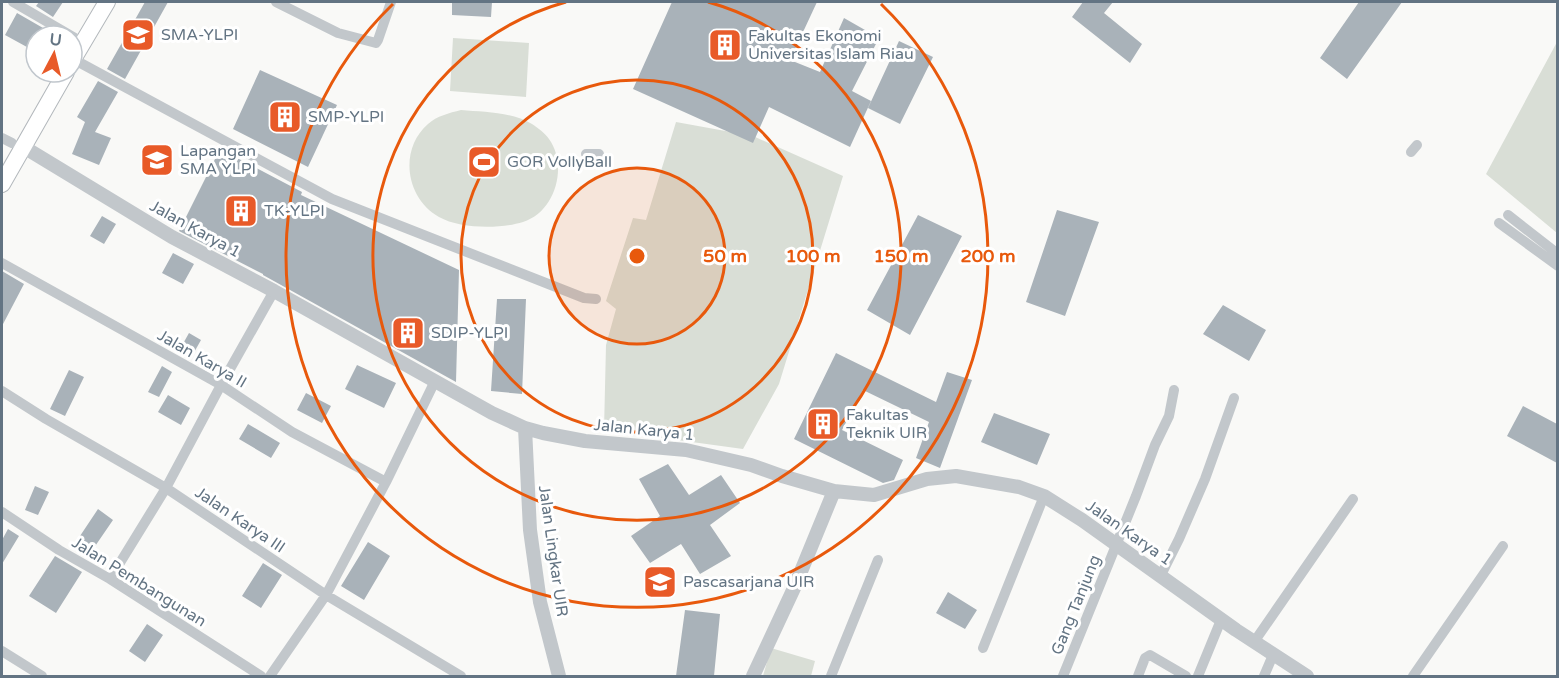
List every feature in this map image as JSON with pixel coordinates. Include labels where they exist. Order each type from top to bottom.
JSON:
[{"type":"highway","points":[[84,27],[95,2]]},
{"type":"highway","points":[[84,37],[107,2]]},
{"type":"highway","points":[[2,162],[48,84]]},
{"type":"highway","points":[[2,184],[12,142],[52,84]]},
{"type":"street","points":[[13,2],[37,24]]},
{"type":"street","points":[[276,2],[338,33],[376,43],[391,2]]},
{"type":"street","points":[[84,62],[332,199],[585,298],[596,299]]},
{"type":"street","name":"Jalan Karya 1","points":[[12,142],[172,237],[274,291],[492,413],[525,428],[585,441],[686,450],[751,465],[834,491],[874,495],[927,479],[956,476],[1019,487],[1044,496],[1082,520],[1221,620],[1307,676]]},
{"type":"street","points":[[586,154],[599,154]]},
{"type":"street","points":[[1508,215],[1557,254]]},
{"type":"street","points":[[1499,223],[1557,266]]},
{"type":"street","name":"Jalan Karya II","points":[[2,263],[220,385],[292,432],[386,482]]},
{"type":"street","points":[[110,579],[166,488],[220,385],[274,291]]},
{"type":"street","points":[[270,676],[326,595],[386,482],[435,381]]},
{"type":"street","name":"Gang Tanjung","points":[[1063,676],[1155,445],[1169,416],[1174,390]]},
{"type":"street","name":"Jalan Karya III","points":[[2,391],[166,488],[326,595],[461,676]]},
{"type":"street","points":[[1161,575],[1205,479],[1234,398]]},
{"type":"street","name":"Jalan Lingkar UIR","points":[[525,428],[527,488],[534,561],[540,602],[559,676]]},
{"type":"street","points":[[753,676],[795,586],[834,491]]},
{"type":"street","points":[[983,648],[1044,496]]},
{"type":"street","points":[[1254,642],[1353,499]]},
{"type":"street","name":"Jalan Pembangunan","points":[[2,513],[261,676]]},
{"type":"street","points":[[1413,676],[1503,546]]},
{"type":"street","points":[[831,676],[878,560]]},
{"type":"street","points":[[1198,676],[1221,620]]},
{"type":"street","points":[[2,651],[42,676]]},
{"type":"street","points":[[1138,676],[1145,658],[1150,655],[1186,676]]},
{"type":"street","points":[[1264,676],[1273,655]]},
{"type":"shaded area","points":[[453,38],[529,43],[526,97],[450,91]]},
{"type":"shaded area","points":[[1557,42],[1557,233],[1486,174]]},
{"type":"shaded area","name":"GOR VollyBall","points":[[461,110],[516,117],[532,124],[549,139],[558,162],[556,186],[544,208],[534,217],[504,226],[469,226],[439,217],[419,198],[410,173],[413,146],[419,134],[432,121]]},
{"type":"shaded area","points":[[676,122],[753,136],[843,176],[779,384],[743,449],[604,430],[606,345],[616,309],[606,301],[633,218],[646,220]]},
{"type":"shaded area","points":[[771,648],[815,661],[811,676],[763,676]]},
{"type":"building","points":[[39,2],[63,2],[53,17],[36,6]]},
{"type":"building","name":"SMA-YLPI","points":[[145,2],[168,2],[125,79],[107,69]]},
{"type":"building","points":[[452,2],[492,2],[491,17],[452,15]]},
{"type":"building","name":"Fakultas Ekonomi Universitas Islam Riau","points":[[672,2],[817,2],[790,60],[820,72],[844,18],[879,38],[852,91],[871,101],[850,147],[769,107],[753,143],[633,89]]},
{"type":"building","points":[[1083,2],[1113,2],[1104,13],[1142,44],[1130,63],[1072,17]]},
{"type":"building","points":[[1359,2],[1402,2],[1347,79],[1320,58]]},
{"type":"building","points":[[17,13],[36,24],[24,24],[24,45],[5,35]]},
{"type":"building","points":[[899,41],[933,57],[900,124],[868,108]]},
{"type":"building","name":"SMP-YLPI","points":[[260,70],[337,105],[308,167],[233,129]]},
{"type":"building","points":[[98,81],[118,92],[95,132],[111,138],[99,165],[72,154],[85,122],[77,117]]},
{"type":"building","name":"SDIP-YLPI","points":[[220,149],[302,192],[301,195],[459,270],[456,382],[263,274],[179,231]]},
{"type":"building","points":[[1057,210],[1099,222],[1065,316],[1026,302]]},
{"type":"building","points":[[918,215],[962,236],[910,335],[867,310]]},
{"type":"building","points":[[102,216],[116,224],[104,244],[90,236]]},
{"type":"building","points":[[173,253],[194,264],[183,284],[162,273]]},
{"type":"building","points":[[2,271],[24,284],[2,326]]},
{"type":"building","points":[[497,299],[526,299],[522,394],[491,391]]},
{"type":"building","points":[[1223,305],[1266,330],[1249,361],[1203,334]]},
{"type":"building","points":[[189,333],[201,340],[192,356],[180,349]]},
{"type":"building","name":"Fakultas Teknik UIR","points":[[836,353],[936,402],[947,372],[972,380],[940,468],[916,458],[929,422],[863,390],[842,430],[903,460],[894,480],[883,483],[794,439]]},
{"type":"building","points":[[357,365],[396,383],[384,408],[345,389]]},
{"type":"building","points":[[162,366],[172,372],[159,397],[148,392]]},
{"type":"building","points":[[69,370],[84,377],[65,416],[50,409]]},
{"type":"building","points":[[306,393],[331,406],[322,423],[297,410]]},
{"type":"building","points":[[168,395],[190,408],[181,425],[158,412]]},
{"type":"building","points":[[1523,406],[1557,424],[1557,463],[1507,436]]},
{"type":"building","points":[[994,413],[1050,434],[1037,465],[981,442]]},
{"type":"building","points":[[248,424],[280,443],[271,458],[239,439]]},
{"type":"building","points":[[668,464],[689,495],[721,475],[740,503],[710,525],[731,556],[700,574],[681,544],[650,563],[631,536],[660,516],[639,479]]},
{"type":"building","points":[[35,486],[49,492],[38,515],[25,510]]},
{"type":"building","points":[[98,509],[113,520],[89,555],[74,545]]},
{"type":"building","points":[[8,529],[19,536],[2,564],[2,540]]},
{"type":"building","points":[[368,542],[390,556],[364,600],[341,586]]},
{"type":"building","points":[[55,556],[82,572],[56,613],[29,596]]},
{"type":"building","points":[[263,563],[282,575],[261,608],[242,596]]},
{"type":"building","points":[[948,592],[977,610],[965,629],[936,613]]},
{"type":"building","points":[[685,610],[720,614],[714,676],[676,676]]},
{"type":"building","points":[[147,624],[163,635],[145,662],[129,651]]},
{"type":"place","name":"SMA-YLPI","points":[[138,35]]},
{"type":"place","name":"Fakultas Ekonomi Universitas Islam Riau","points":[[725,45]]},
{"type":"place","name":"SMP-YLPI","points":[[285,117]]},
{"type":"place","name":"Lapangan SMA YLPI","points":[[157,160]]},
{"type":"place","name":"GOR VollyBall","points":[[484,162]]},
{"type":"place","name":"TK-YLPI","points":[[241,211]]},
{"type":"place","name":"SDIP-YLPI","points":[[408,333]]},
{"type":"place","name":"Fakultas Teknik UIR","points":[[823,424]]},
{"type":"place","name":"Pascasarjana UIR","points":[[660,582]]}]
